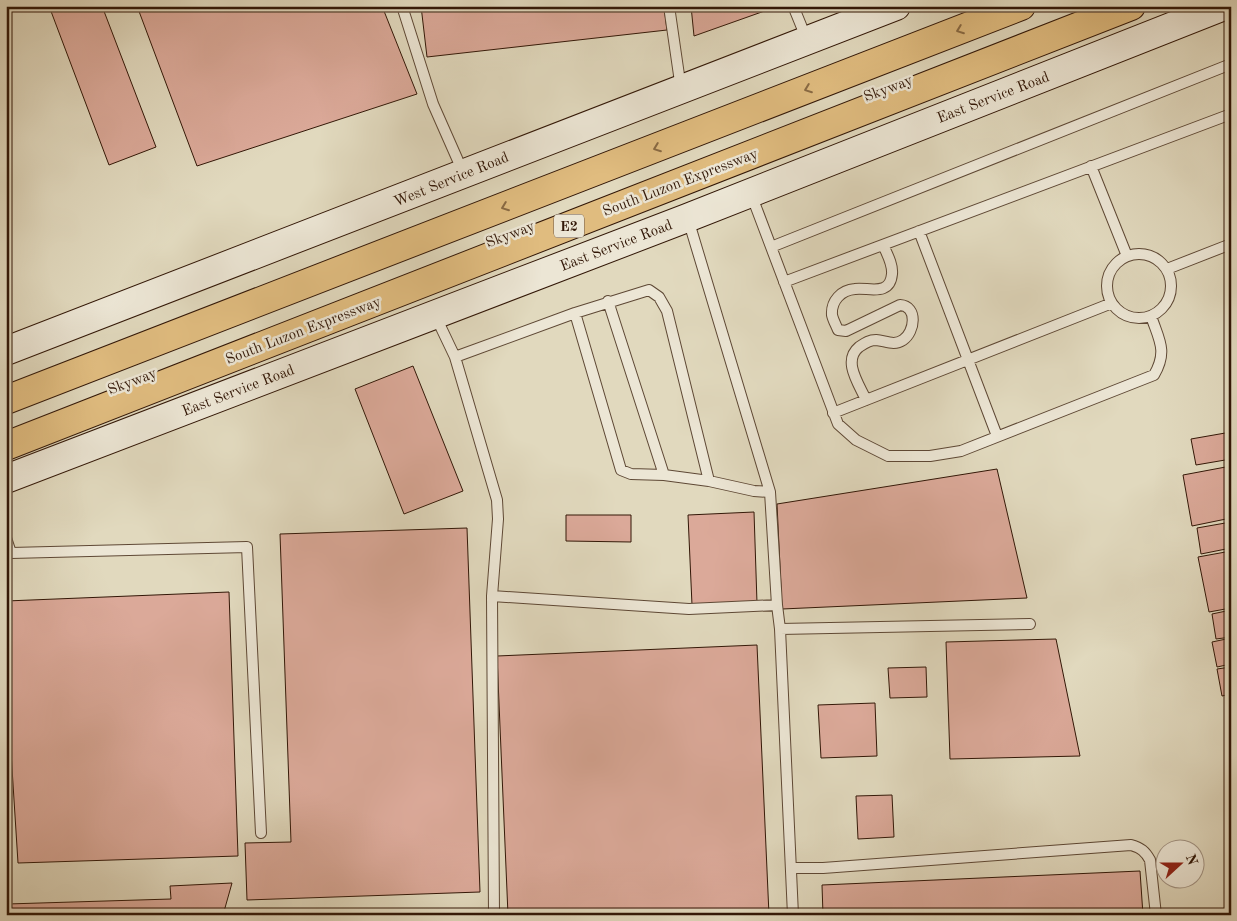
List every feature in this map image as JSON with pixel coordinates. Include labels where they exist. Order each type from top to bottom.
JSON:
[{"type":"highway","points":[[6,382],[970,6]]},
{"type":"highway","name":"Skyway","points":[[6,400],[1021,6]]},
{"type":"highway","name":"Skyway","points":[[6,430],[1098,6]]},
{"type":"highway","name":"South Luzon Expressway","points":[[6,446],[1131,6]]},
{"type":"main road","name":"West Service Road","points":[[6,351],[896,6]]},
{"type":"main road","name":"East Service Road","points":[[6,479],[687,218],[1224,6]]},
{"type":"lane","points":[[402,6],[433,104],[464,174]]},
{"type":"lane","points":[[668,6],[681,89]]},
{"type":"lane","points":[[795,7],[807,41]]},
{"type":"lane","points":[[771,247],[1231,64]]},
{"type":"lane","points":[[784,282],[1231,114]]},
{"type":"lane","points":[[1092,166],[1128,256]]},
{"type":"lane","points":[[751,192],[838,424],[856,440],[888,456],[930,456],[961,451],[1154,375],[1161,363],[1162,349],[1151,316]]},
{"type":"lane","points":[[687,218],[770,492],[780,629],[792,915]]},
{"type":"lane","points":[[919,231],[997,436]]},
{"type":"lane","points":[[1166,269],[1231,244]]},
{"type":"lane","points":[[866,400],[854,373],[851,360],[854,351],[867,341],[875,340],[894,344],[902,341],[911,332],[914,321],[909,308],[906,305],[900,305],[846,331],[838,330],[832,315],[835,301],[843,292],[854,289],[876,291],[886,287],[892,276],[891,266],[883,245]]},
{"type":"lane","points":[[1136,254],[1145,254],[1161,262],[1166,269],[1171,279],[1171,291],[1168,301],[1161,310],[1144,318],[1129,317],[1112,303],[1107,288],[1110,272],[1120,260],[1136,254]]},
{"type":"lane","points":[[455,357],[575,313],[649,290],[659,297],[667,311],[709,481]]},
{"type":"lane","points":[[608,302],[664,475]]},
{"type":"lane","points":[[833,413],[1112,303]]},
{"type":"lane","points":[[575,313],[621,470],[631,474],[664,475],[709,481],[754,491],[770,492]]},
{"type":"lane","points":[[435,314],[455,357],[497,500],[498,520],[492,596],[494,915]]},
{"type":"lane","points":[[6,538],[12,553],[247,547],[261,833]]},
{"type":"lane","points":[[492,596],[689,609],[777,605]]},
{"type":"lane","points":[[780,629],[1030,624]]},
{"type":"lane","points":[[791,868],[822,868],[1131,845],[1146,852],[1150,860],[1156,915]]},
{"type":"building","points":[[49,6],[102,6],[156,147],[109,165]]},
{"type":"building","points":[[137,6],[382,6],[417,94],[197,166]]},
{"type":"building","points":[[421,6],[664,6],[667,30],[427,57]]},
{"type":"building","points":[[691,6],[772,6],[773,8],[694,36]]},
{"type":"building","points":[[413,366],[463,491],[404,514],[355,389]]},
{"type":"building","points":[[1231,432],[1231,459],[1196,465],[1191,439]]},
{"type":"building","points":[[1231,466],[1231,518],[1192,526],[1183,475]]},
{"type":"building","points":[[997,469],[1027,598],[782,609],[777,504]]},
{"type":"building","points":[[754,512],[757,603],[692,605],[688,515]]},
{"type":"building","points":[[566,515],[631,515],[631,542],[566,541]]},
{"type":"building","points":[[1231,522],[1231,548],[1201,554],[1197,528]]},
{"type":"building","points":[[467,528],[480,892],[247,900],[245,843],[291,842],[280,534]]},
{"type":"building","points":[[1231,551],[1231,608],[1209,612],[1198,557]]},
{"type":"building","points":[[229,592],[238,856],[18,863],[6,673],[6,601]]},
{"type":"building","points":[[1231,610],[1231,637],[1216,639],[1212,614]]},
{"type":"building","points":[[1231,638],[1231,664],[1217,667],[1212,642]]},
{"type":"building","points":[[1056,639],[1080,756],[950,759],[946,642]]},
{"type":"building","points":[[757,645],[769,915],[508,915],[497,656]]},
{"type":"building","points":[[926,667],[927,697],[890,698],[888,668]]},
{"type":"building","points":[[1231,667],[1231,694],[1222,696],[1217,669]]},
{"type":"building","points":[[875,703],[877,756],[821,758],[818,705]]},
{"type":"building","points":[[892,795],[894,837],[858,839],[856,796]]},
{"type":"building","points":[[1140,871],[1143,915],[823,915],[822,885]]},
{"type":"building","points":[[6,874],[7,904],[171,899],[170,886],[232,883],[223,915],[6,915]]}]
